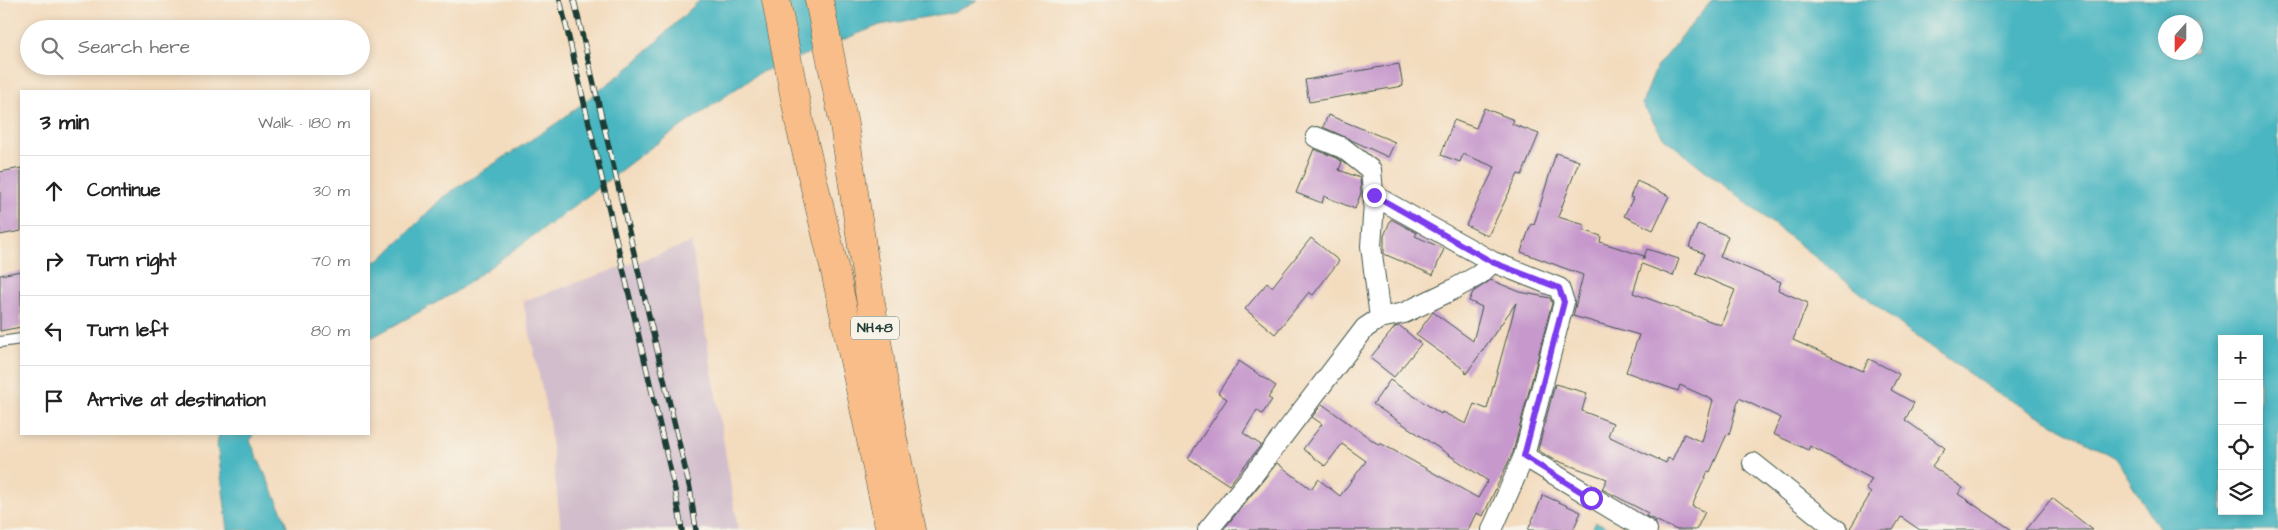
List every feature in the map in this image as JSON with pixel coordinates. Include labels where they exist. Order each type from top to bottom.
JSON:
[{"type":"highway","name":"NH48","points":[[776,0],[801,130],[837,280],[890,530]]},
{"type":"highway","name":"NH48","points":[[819,0],[844,125],[892,429],[912,530]]},
{"type":"street","points":[[1316,137],[1343,148],[1371,170],[1374,195],[1371,246],[1380,318]]},
{"type":"street","points":[[1374,195],[1492,262],[1559,288],[1563,294],[1564,302],[1524,456],[1492,530]]},
{"type":"street","points":[[1208,530],[1253,475],[1365,328],[1380,318],[1404,313],[1452,290],[1478,275],[1492,262]]},
{"type":"street","points":[[1524,456],[1646,530]]},
{"type":"street","points":[[1753,463],[1837,530]]},
{"type":"lane","points":[[0,342],[20,338]]},
{"type":"shaded area","points":[[691,243],[738,530],[561,530],[549,421],[523,301]]},
{"type":"water","points":[[700,0],[977,0],[955,12],[880,25],[759,73],[646,151],[569,210],[454,293],[370,338],[370,264],[381,259],[443,197],[557,123],[631,66]]},
{"type":"water","points":[[1712,0],[2278,0],[2278,530],[2160,530],[2116,458],[1995,392],[1909,331],[1664,138],[1642,104],[1657,66]]},
{"type":"water","points":[[219,435],[253,435],[250,441],[283,514],[288,530],[228,530],[217,444]]},
{"type":"water","points":[[1596,522],[1615,530],[1591,530]]},
{"type":"building","points":[[1399,64],[1403,86],[1309,102],[1305,80]]},
{"type":"building","points":[[1484,108],[1514,120],[1512,124],[1539,134],[1522,175],[1518,174],[1488,236],[1466,225],[1495,167],[1463,154],[1460,162],[1441,155],[1454,120],[1476,128]]},
{"type":"building","points":[[1328,115],[1395,142],[1388,157],[1323,127]]},
{"type":"building","points":[[1314,149],[1337,158],[1342,162],[1339,170],[1360,178],[1361,193],[1355,209],[1324,196],[1322,203],[1296,193]]},
{"type":"building","points":[[1556,153],[1579,161],[1558,217],[1585,225],[1583,230],[1601,236],[1600,242],[1644,256],[1643,260],[1647,249],[1679,259],[1673,276],[1642,264],[1633,293],[1721,325],[1735,290],[1696,274],[1704,254],[1689,247],[1698,224],[1728,236],[1720,257],[1781,282],[1778,290],[1808,303],[1793,340],[1863,371],[1869,359],[1899,374],[1891,390],[1914,403],[1905,420],[1945,448],[1932,466],[1963,488],[1958,494],[2012,530],[1920,530],[1901,517],[1893,530],[1849,530],[1871,493],[1866,489],[1872,479],[1810,446],[1808,450],[1773,434],[1781,418],[1739,398],[1729,435],[1727,434],[1692,506],[1705,512],[1696,530],[1677,530],[1646,516],[1648,513],[1602,489],[1607,479],[1552,459],[1538,450],[1555,384],[1587,393],[1582,411],[1613,423],[1608,436],[1666,463],[1668,458],[1672,460],[1684,434],[1702,442],[1713,400],[1680,385],[1678,391],[1626,372],[1639,335],[1573,316],[1583,275],[1521,252],[1531,224],[1534,225]]},
{"type":"building","points":[[20,168],[20,231],[0,235],[0,172]]},
{"type":"building","points":[[1637,181],[1669,196],[1653,230],[1624,216],[1633,198],[1630,197]]},
{"type":"building","points":[[1391,219],[1417,233],[1415,236],[1444,249],[1433,275],[1384,254],[1384,236]]},
{"type":"building","points":[[1311,238],[1339,261],[1313,295],[1309,292],[1275,334],[1245,309],[1267,283],[1272,287]]},
{"type":"building","points":[[20,271],[20,327],[0,331],[0,275]]},
{"type":"building","points":[[1491,280],[1520,292],[1550,298],[1552,303],[1513,452],[1483,516],[1476,513],[1468,530],[1223,530],[1277,463],[1311,489],[1318,479],[1340,496],[1366,461],[1342,444],[1325,466],[1303,449],[1322,424],[1312,417],[1322,404],[1379,445],[1380,443],[1478,498],[1488,481],[1373,404],[1390,380],[1441,414],[1442,412],[1466,424],[1474,404],[1487,409],[1516,303],[1466,374],[1465,370],[1416,335],[1433,312],[1473,341],[1482,307],[1469,301],[1473,292]]},
{"type":"building","points":[[1400,326],[1421,344],[1394,377],[1370,358],[1395,327]]},
{"type":"building","points":[[1239,361],[1276,386],[1268,398],[1272,400],[1262,414],[1257,410],[1243,433],[1261,445],[1229,485],[1188,458],[1227,399],[1218,393]]},
{"type":"building","points":[[1543,495],[1581,512],[1573,530],[1528,530]]},
{"type":"building","points":[[2052,498],[2093,530],[2026,530]]},
{"type":"railway","points":[[560,0],[675,490],[682,530]]},
{"type":"railway","points":[[574,0],[690,489],[696,530]]},
{"type":"route","points":[[1374,195],[1492,262],[1559,288],[1563,294],[1564,302],[1524,456],[1591,498]]}]
